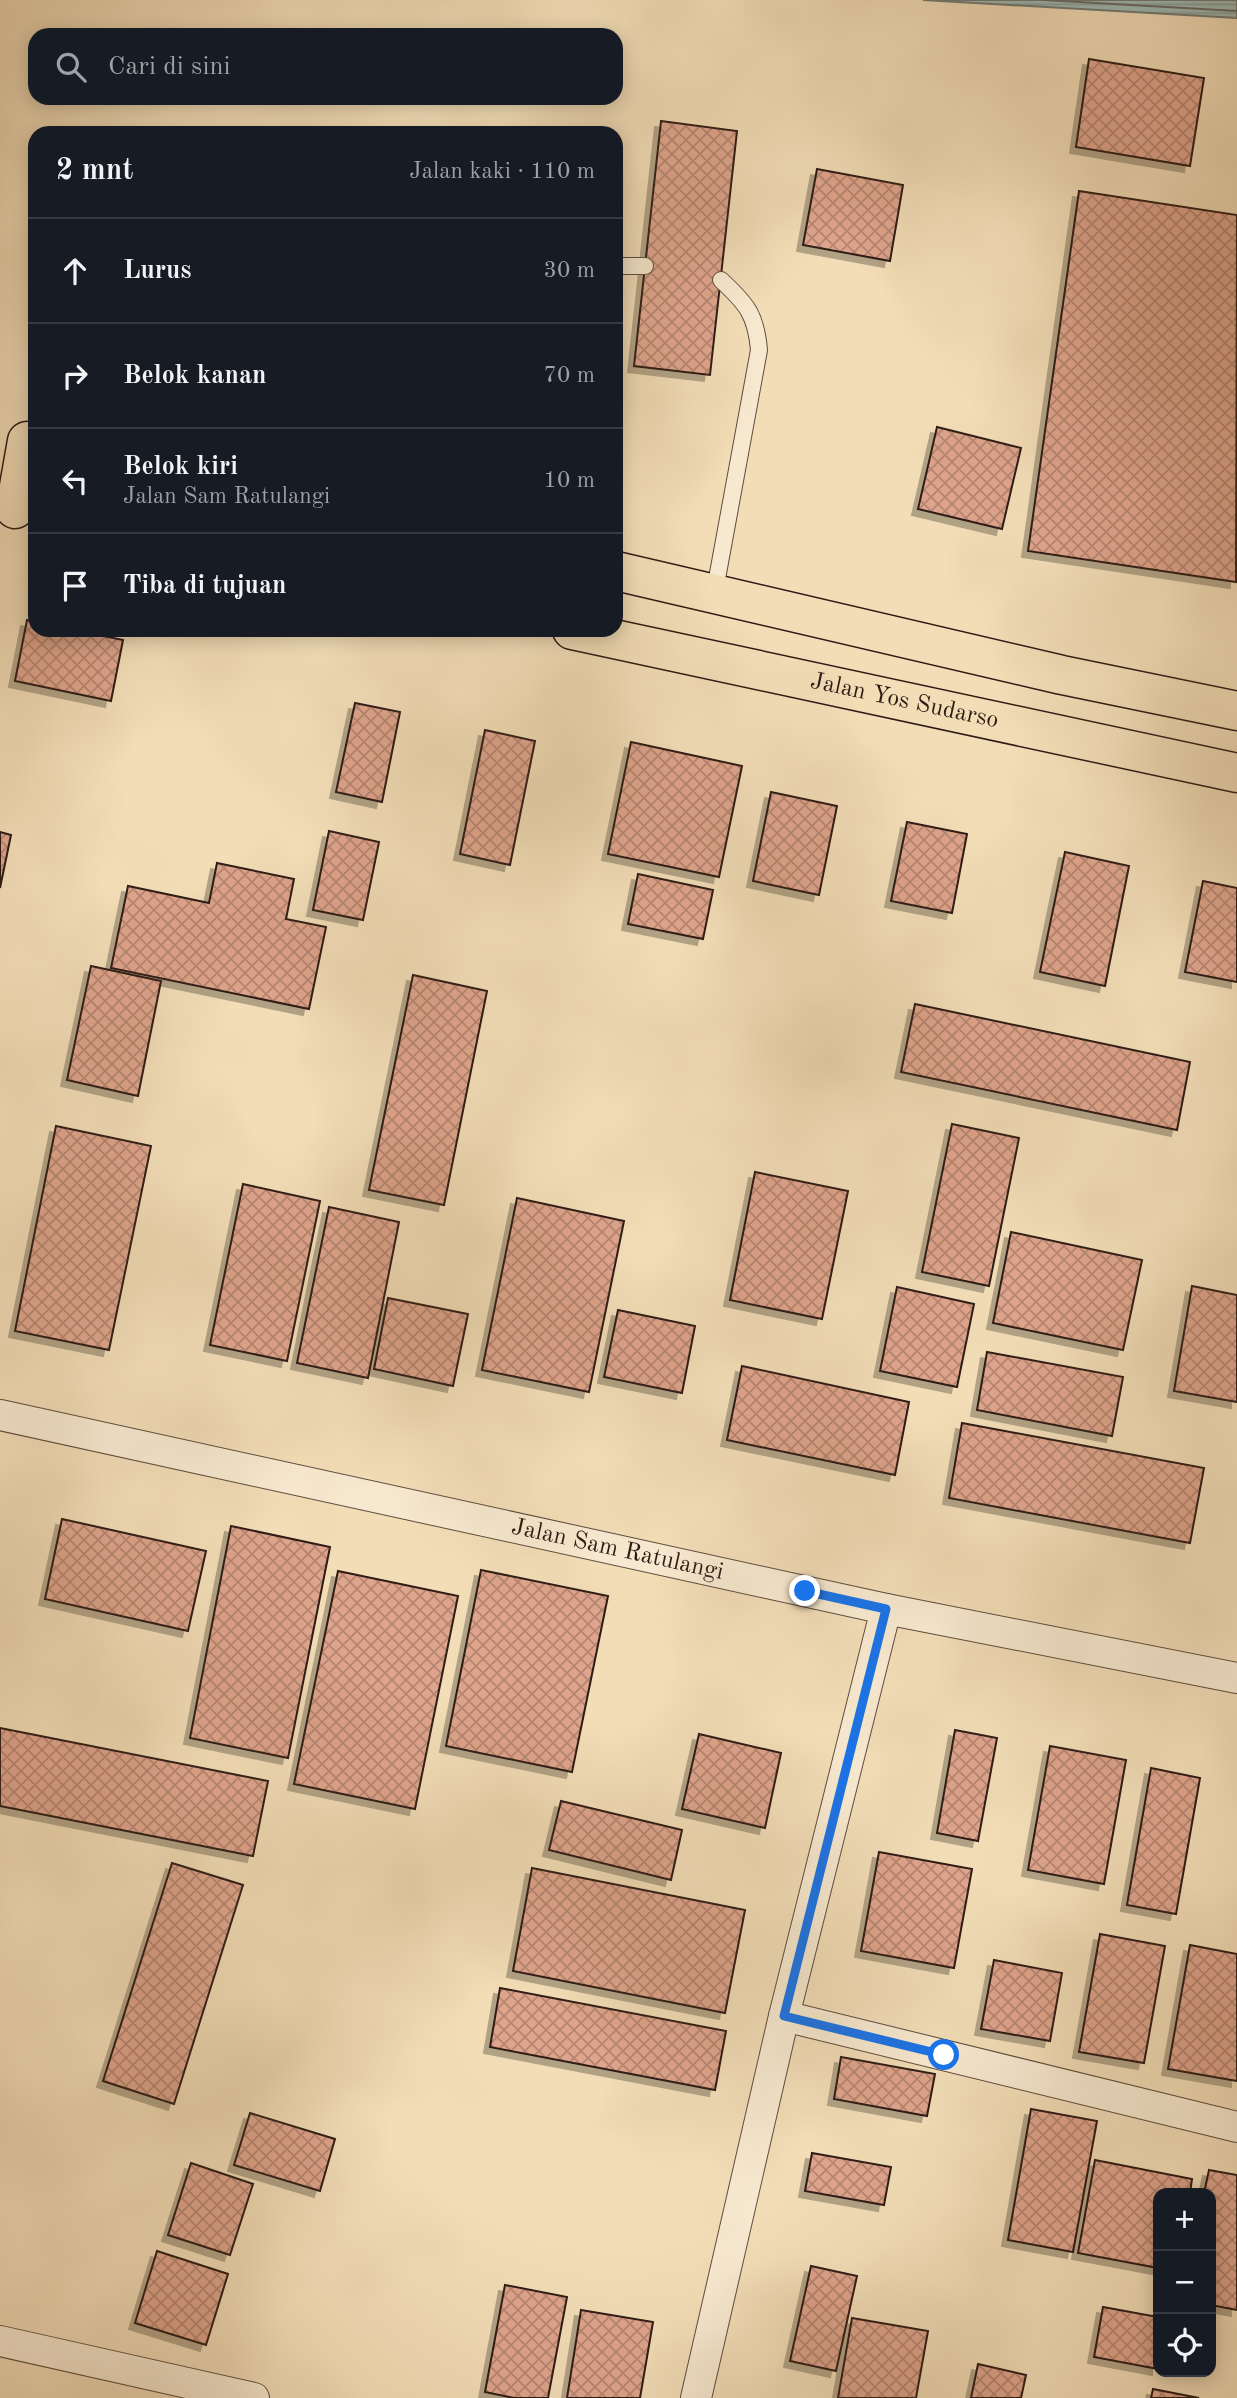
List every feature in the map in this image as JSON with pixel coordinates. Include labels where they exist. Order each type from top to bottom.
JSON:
[{"type":"highway","points":[[17,509],[21,440]]},
{"type":"highway","points":[[623,573],[1062,676],[1237,711]]},
{"type":"highway","name":"Jalan Yos Sudarso","points":[[605,637],[1237,773]]},
{"type":"street","name":"Jalan Sam Ratulangi","points":[[0,1415],[886,1609],[1237,1678]]},
{"type":"street","points":[[696,2398],[784,2016],[886,1609]]},
{"type":"street","points":[[784,2016],[1237,2127]]},
{"type":"street","points":[[0,2341],[254,2398]]},
{"type":"lane","points":[[623,266],[645,266]]},
{"type":"lane","points":[[714,595],[759,350],[757,324],[744,301],[721,280]]},
{"type":"water","points":[[923,0],[1237,0],[1237,18]]},
{"type":"building","points":[[1089,59],[1204,78],[1190,166],[1076,147]]},
{"type":"building","points":[[661,121],[737,131],[710,375],[634,366]]},
{"type":"building","points":[[817,169],[903,185],[890,261],[803,245]]},
{"type":"building","points":[[1079,191],[1237,215],[1236,582],[1028,551]]},
{"type":"building","points":[[937,427],[1021,448],[1002,529],[918,509]]},
{"type":"building","points":[[27,620],[28,637],[109,637],[123,640],[111,701],[15,681]]},
{"type":"building","points":[[355,703],[400,712],[382,802],[336,792]]},
{"type":"building","points":[[485,730],[535,741],[510,865],[460,854]]},
{"type":"building","points":[[631,742],[742,766],[719,877],[608,854]]},
{"type":"building","points":[[771,792],[837,806],[819,895],[753,881]]},
{"type":"building","points":[[907,822],[967,834],[952,913],[891,901]]},
{"type":"building","points":[[329,831],[379,842],[363,920],[313,910]]},
{"type":"building","points":[[0,832],[11,835],[0,888]]},
{"type":"building","points":[[1065,852],[1129,866],[1105,986],[1040,972]]},
{"type":"building","points":[[217,863],[294,879],[286,919],[326,927],[309,1009],[111,968],[128,886],[209,903]]},
{"type":"building","points":[[638,874],[713,890],[703,939],[628,924]]},
{"type":"building","points":[[1203,881],[1237,888],[1237,982],[1185,972]]},
{"type":"building","points":[[91,966],[161,981],[138,1096],[67,1080]]},
{"type":"building","points":[[413,975],[487,991],[444,1205],[369,1190]]},
{"type":"building","points":[[915,1004],[1190,1062],[1177,1130],[901,1072]]},
{"type":"building","points":[[952,1124],[1019,1138],[989,1286],[922,1272]]},
{"type":"building","points":[[56,1126],[151,1146],[109,1350],[15,1331]]},
{"type":"building","points":[[755,1172],[848,1191],[822,1319],[730,1300]]},
{"type":"building","points":[[243,1184],[320,1201],[287,1361],[210,1345]]},
{"type":"building","points":[[517,1198],[624,1221],[589,1392],[482,1370]]},
{"type":"building","points":[[329,1207],[399,1222],[368,1378],[297,1363]]},
{"type":"building","points":[[1011,1232],[1142,1260],[1123,1350],[993,1323]]},
{"type":"building","points":[[1192,1286],[1237,1295],[1237,1402],[1174,1391]]},
{"type":"building","points":[[897,1287],[974,1304],[957,1387],[880,1371]]},
{"type":"building","points":[[388,1298],[468,1314],[453,1386],[374,1369]]},
{"type":"building","points":[[618,1310],[695,1326],[682,1393],[604,1377]]},
{"type":"building","points":[[987,1352],[1123,1377],[1112,1436],[977,1410]]},
{"type":"building","points":[[742,1366],[909,1402],[895,1475],[727,1440]]},
{"type":"building","points":[[962,1423],[1204,1468],[1190,1543],[949,1498]]},
{"type":"building","points":[[62,1519],[206,1551],[188,1631],[45,1599]]},
{"type":"building","points":[[231,1526],[330,1547],[288,1758],[190,1738]]},
{"type":"building","points":[[481,1570],[608,1596],[572,1772],[446,1746]]},
{"type":"building","points":[[338,1571],[458,1596],[415,1809],[294,1784]]},
{"type":"building","points":[[0,1728],[268,1781],[253,1856],[0,1806]]},
{"type":"building","points":[[955,1730],[997,1738],[978,1841],[937,1833]]},
{"type":"building","points":[[699,1734],[781,1753],[765,1828],[682,1809]]},
{"type":"building","points":[[1050,1746],[1126,1760],[1104,1884],[1028,1870]]},
{"type":"building","points":[[1151,1768],[1200,1778],[1176,1914],[1127,1905]]},
{"type":"building","points":[[561,1801],[682,1830],[671,1880],[549,1850]]},
{"type":"building","points":[[879,1852],[972,1869],[954,1968],[861,1951]]},
{"type":"building","points":[[172,1863],[243,1885],[174,2104],[103,2081]]},
{"type":"building","points":[[532,1868],[745,1910],[725,2013],[513,1971]]},
{"type":"building","points":[[1100,1934],[1165,1946],[1144,2063],[1079,2052]]},
{"type":"building","points":[[1190,1945],[1237,1954],[1237,2081],[1168,2069]]},
{"type":"building","points":[[994,1960],[1062,1973],[1050,2041],[981,2029]]},
{"type":"building","points":[[500,1988],[726,2031],[715,2090],[490,2047]]},
{"type":"building","points":[[841,2057],[935,2074],[927,2116],[834,2099]]},
{"type":"building","points":[[1031,2109],[1097,2121],[1073,2252],[1008,2240]]},
{"type":"building","points":[[250,2113],[335,2139],[320,2191],[234,2165]]},
{"type":"building","points":[[812,2153],[891,2167],[884,2205],[805,2191]]},
{"type":"building","points":[[1095,2160],[1192,2179],[1191,2188],[1153,2188],[1153,2267],[1078,2253]]},
{"type":"building","points":[[191,2163],[253,2184],[230,2255],[168,2235]]},
{"type":"building","points":[[1209,2170],[1237,2175],[1237,2310],[1216,2306],[1216,2188],[1205,2188]]},
{"type":"building","points":[[157,2251],[228,2274],[206,2345],[135,2323]]},
{"type":"building","points":[[811,2266],[857,2276],[836,2371],[790,2361]]},
{"type":"building","points":[[505,2285],[567,2297],[548,2398],[514,2398],[485,2392]]},
{"type":"building","points":[[1103,2307],[1153,2316],[1153,2368],[1094,2357]]},
{"type":"building","points":[[581,2310],[653,2322],[640,2398],[567,2398]]},
{"type":"building","points":[[852,2318],[928,2331],[916,2398],[838,2398]]},
{"type":"building","points":[[978,2364],[1026,2375],[1021,2398],[971,2398]]},
{"type":"building","points":[[1153,2389],[1199,2398],[1151,2398]]},
{"type":"route","points":[[805,1591],[886,1609],[784,2016],[944,2055]]}]
